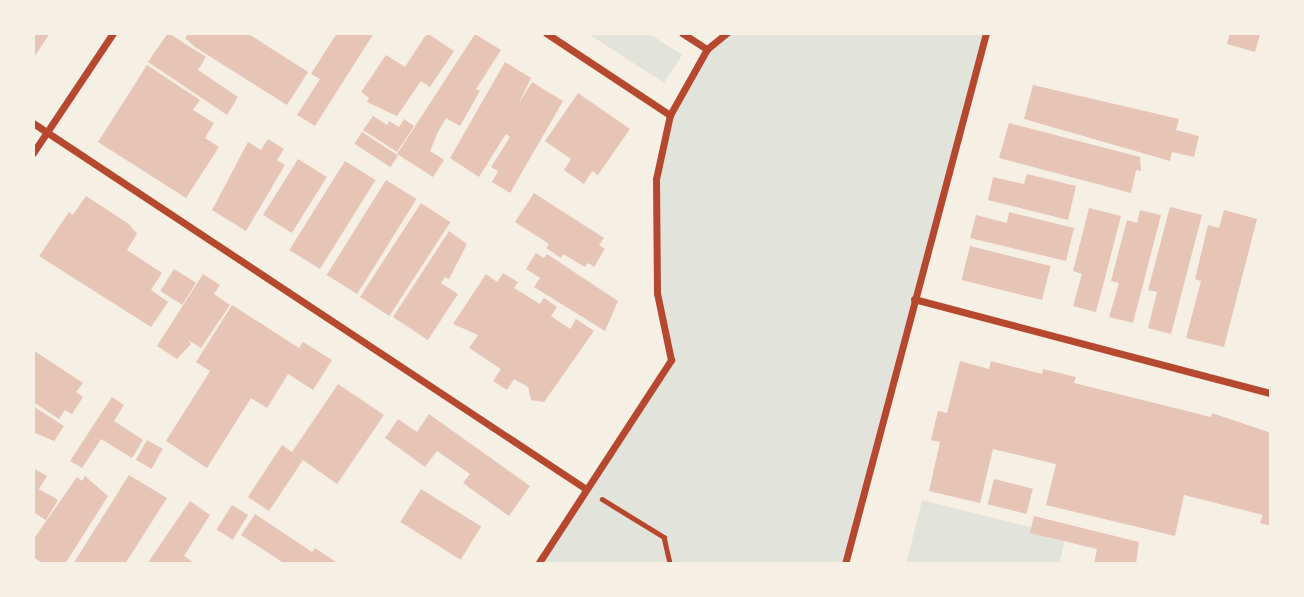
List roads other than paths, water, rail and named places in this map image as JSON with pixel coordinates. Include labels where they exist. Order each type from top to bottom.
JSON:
[{"type":"street","points":[[33,153],[113,33]]},
{"type":"street","points":[[546,33],[670,115]]},
{"type":"street","points":[[682,33],[707,50]]},
{"type":"street","points":[[538,564],[671,360],[657,293],[656,179],[670,115],[707,50],[727,33]]},
{"type":"street","points":[[845,564],[986,33]]},
{"type":"street","points":[[33,123],[586,489]]},
{"type":"street","points":[[914,299],[1271,393]]}]
